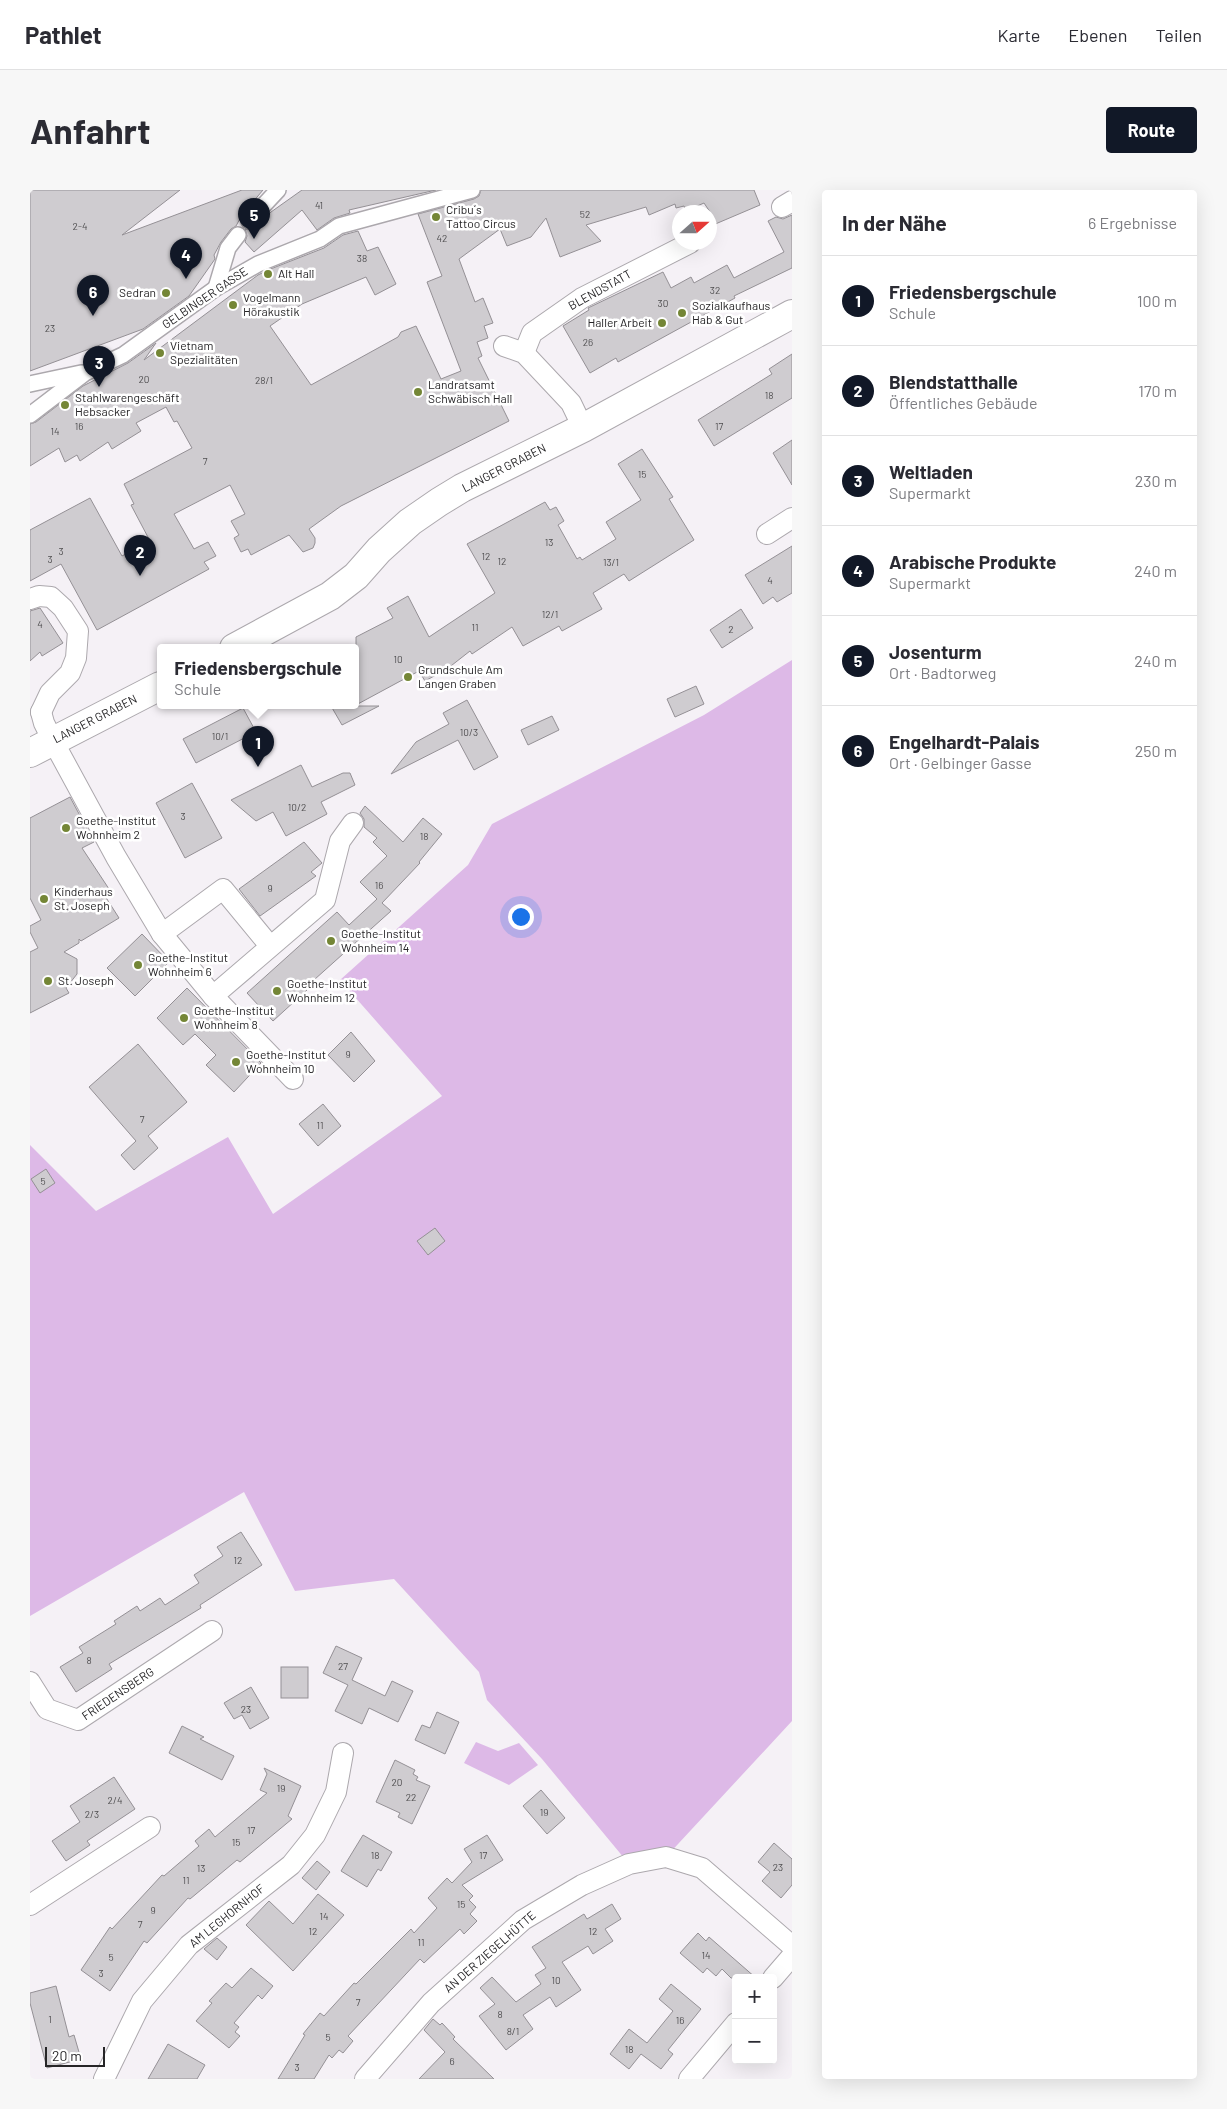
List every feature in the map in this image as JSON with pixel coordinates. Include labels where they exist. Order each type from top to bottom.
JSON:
[{"type":"main road","name":"LANGER GRABEN","points":[[241,644],[330,596],[356,576],[379,550],[410,522],[462,488],[583,428],[792,314]]},
{"type":"main road","name":"LANGER GRABEN","points":[[42,747],[157,688]]},
{"type":"street","points":[[249,220],[278,190]]},
{"type":"street","name":"GELBINGER GASSE","points":[[30,415],[85,373],[123,355],[216,288],[258,264],[320,239],[339,226],[472,190]]},
{"type":"street","points":[[216,288],[228,248],[238,235]]},
{"type":"street","name":"BLENDSTATT","points":[[524,353],[532,333],[582,298],[676,250]]},
{"type":"street","points":[[504,346],[524,353],[571,403],[583,428]]},
{"type":"street","name":"GELBINGER GASSE","points":[[30,384],[85,373]]},
{"type":"street","points":[[767,534],[792,518]]},
{"type":"street","points":[[30,599],[39,596],[51,597],[63,608],[78,631],[76,658],[70,673],[50,693],[36,712],[44,724],[42,747],[116,857],[162,934],[213,996],[293,1079]]},
{"type":"street","points":[[213,996],[325,900],[340,841],[353,823]]},
{"type":"street","points":[[162,934],[223,889],[270,946]]},
{"type":"street","name":"FRIEDENSBERG","points":[[30,1682],[47,1709],[78,1720],[212,1631]]},
{"type":"street","name":"AM LEGHORNHOF","points":[[104,2079],[142,2002],[189,1946],[291,1865],[315,1835],[336,1792],[343,1753]]},
{"type":"street","points":[[30,1905],[150,1827]]},
{"type":"street","name":"AN DER ZIEGELHÜTTE","points":[[365,2079],[431,2003],[523,1920],[582,1885],[629,1864],[666,1857],[702,1868],[792,1946]]},
{"type":"street","points":[[776,1974],[792,1956]]},
{"type":"street","points":[[689,2079],[732,2028]]},
{"type":"shaded area","points":[[792,660],[792,1721],[666,1857],[629,1864],[542,1759],[487,1700],[479,1672],[394,1579],[295,1591],[244,1492],[30,1616],[30,1145],[96,1211],[228,1137],[273,1214],[442,1096],[340,980],[468,865],[492,824],[704,715]]},
{"type":"shaded area","points":[[476,1742],[498,1751],[519,1743],[538,1765],[509,1785],[464,1763]]},
{"type":"building","points":[[30,190],[180,190],[122,235],[242,190],[263,190],[242,215],[236,226],[231,229],[221,242],[214,255],[215,259],[189,296],[143,329],[30,371]]},
{"type":"building","points":[[302,190],[436,190],[349,210],[350,213],[334,218],[317,230],[302,210],[254,252],[245,242],[247,236],[245,229],[251,230],[255,228],[271,212]]},
{"type":"building","points":[[481,190],[754,190],[760,205],[717,223],[717,205],[705,205],[704,203],[700,205],[675,204],[649,215],[646,207],[586,225],[601,241],[560,257],[546,218],[531,237],[507,246],[500,229],[459,259],[475,302],[483,298],[493,323],[484,326],[488,338],[477,342],[482,356],[478,358],[509,421],[341,506],[309,529],[315,538],[313,548],[303,552],[289,535],[251,555],[248,549],[241,552],[234,538],[239,535],[231,521],[245,514],[230,485],[174,514],[194,549],[208,542],[216,556],[204,562],[209,569],[97,630],[61,564],[30,581],[30,530],[90,498],[122,556],[150,541],[131,505],[134,504],[124,484],[192,448],[177,421],[174,422],[166,407],[136,423],[141,431],[112,449],[108,442],[80,461],[77,455],[65,462],[59,448],[30,466],[30,424],[36,422],[83,386],[128,363],[156,343],[144,360],[258,275],[268,270],[324,248],[343,235],[358,231],[367,251],[378,247],[396,284],[375,295],[366,277],[302,304],[270,326],[311,385],[398,337],[401,332],[416,326],[441,379],[461,371],[427,282],[442,276],[418,214],[479,196]]},
{"type":"building","points":[[792,215],[792,268],[734,296],[735,298],[618,362],[616,358],[590,373],[563,326],[589,310],[588,308],[663,272],[671,288],[691,277],[694,283],[727,265],[734,278],[784,252],[768,221],[776,217],[783,219]]},
{"type":"building","points":[[792,354],[792,398],[714,446],[698,420],[772,374],[769,369]]},
{"type":"building","points":[[792,440],[792,485],[773,453]]},
{"type":"building","points":[[642,449],[673,497],[669,499],[694,540],[629,581],[624,574],[593,593],[602,609],[562,631],[559,626],[523,646],[512,627],[472,654],[470,651],[447,669],[425,681],[419,671],[359,703],[359,644],[356,644],[356,637],[393,618],[387,608],[408,596],[429,637],[495,593],[467,544],[545,502],[550,510],[556,507],[564,521],[558,525],[577,559],[580,557],[582,560],[616,539],[606,522],[641,500],[618,464]]},
{"type":"building","points":[[792,546],[792,593],[777,602],[773,597],[763,604],[745,575]]},
{"type":"building","points":[[40,608],[63,643],[42,656],[40,652],[30,661],[30,611]]},
{"type":"building","points":[[741,609],[753,628],[722,648],[710,630]]},
{"type":"building","points":[[696,686],[704,704],[675,717],[667,699]]},
{"type":"building","points":[[467,700],[498,757],[474,770],[458,740],[391,774],[416,742],[449,724],[443,713]]},
{"type":"building","points":[[359,706],[379,706],[342,725],[333,709],[359,709]]},
{"type":"building","points":[[241,709],[244,709],[256,732],[196,763],[183,739]]},
{"type":"building","points":[[552,716],[559,730],[528,745],[521,730]]},
{"type":"building","points":[[301,765],[312,787],[343,773],[350,773],[355,785],[321,802],[327,814],[286,836],[273,812],[256,821],[231,800]]},
{"type":"building","points":[[192,783],[222,838],[185,858],[156,803]]},
{"type":"building","points":[[70,797],[94,842],[82,848],[111,892],[105,896],[119,918],[81,941],[79,939],[79,943],[64,952],[77,959],[77,974],[66,988],[69,993],[30,1013],[30,952],[38,948],[30,932],[30,926],[41,920],[30,898],[30,818]]},
{"type":"building","points":[[365,806],[403,842],[423,818],[442,834],[420,863],[382,903],[391,911],[305,988],[307,990],[273,1021],[247,993],[337,912],[349,925],[377,899],[360,882],[387,856],[373,842],[377,838],[364,827],[364,819],[360,813]]},
{"type":"building","points":[[304,842],[322,863],[311,872],[316,876],[260,916],[239,889]]},
{"type":"building","name":"Goethe-Institut Wohnheim 6","points":[[142,934],[169,962],[135,996],[107,968]]},
{"type":"building","points":[[187,988],[261,1063],[234,1092],[206,1065],[216,1055],[195,1034],[183,1045],[157,1018]]},
{"type":"building","points":[[351,1032],[375,1061],[354,1082],[328,1055]]},
{"type":"building","points":[[138,1044],[187,1102],[148,1136],[158,1148],[134,1170],[121,1155],[136,1141],[89,1087]]},
{"type":"building","points":[[323,1104],[341,1126],[318,1146],[299,1124]]},
{"type":"building","points":[[46,1169],[55,1183],[40,1193],[31,1179]]},
{"type":"building","points":[[435,1228],[445,1241],[428,1255],[417,1241]]},
{"type":"building","points":[[241,1532],[262,1565],[200,1605],[201,1608],[109,1664],[112,1669],[76,1692],[60,1667],[83,1653],[79,1647],[116,1624],[114,1621],[137,1606],[140,1611],[160,1598],[165,1605],[199,1583],[194,1575],[223,1556],[217,1547]]},
{"type":"building","points":[[336,1646],[362,1658],[352,1680],[385,1696],[392,1681],[413,1691],[398,1722],[369,1708],[362,1724],[335,1711],[348,1685],[323,1673]]},
{"type":"building","points":[[281,1667],[308,1667],[308,1698],[281,1698]]},
{"type":"building","points":[[251,1687],[269,1718],[250,1729],[242,1715],[234,1719],[224,1703]]},
{"type":"building","points":[[437,1712],[459,1722],[445,1754],[415,1740],[422,1725],[430,1728]]},
{"type":"building","points":[[182,1726],[204,1737],[200,1739],[234,1756],[222,1780],[169,1753]]},
{"type":"building","points":[[395,1760],[415,1770],[413,1774],[418,1777],[416,1780],[430,1786],[412,1824],[398,1817],[400,1813],[376,1802]]},
{"type":"building","points":[[264,1768],[301,1786],[288,1816],[292,1819],[240,1862],[237,1860],[190,1899],[188,1898],[147,1943],[144,1941],[110,1991],[81,1970],[110,1927],[112,1929],[162,1875],[164,1876],[199,1846],[195,1841],[209,1829],[215,1837],[267,1793],[260,1790],[267,1774]]},
{"type":"building","points":[[114,1777],[135,1809],[87,1841],[90,1845],[66,1861],[52,1841],[80,1822],[70,1806]]},
{"type":"building","points":[[541,1790],[565,1818],[547,1834],[523,1806]]},
{"type":"building","points":[[363,1835],[392,1852],[381,1871],[378,1869],[367,1887],[341,1871]]},
{"type":"building","points":[[487,1835],[503,1860],[462,1885],[473,1896],[469,1900],[476,1907],[470,1914],[477,1921],[464,1934],[460,1929],[424,1963],[420,1959],[348,2036],[353,2041],[343,2053],[339,2050],[332,2058],[329,2055],[314,2079],[278,2079],[305,2035],[303,2034],[320,2013],[324,2016],[354,1983],[356,1984],[411,1929],[414,1933],[437,1908],[428,1898],[447,1878],[452,1883],[472,1862],[464,1849]]},
{"type":"building","points":[[774,1843],[792,1859],[792,1885],[781,1898],[762,1881],[770,1872],[758,1862]]},
{"type":"building","points":[[317,1861],[330,1872],[316,1890],[302,1878]]},
{"type":"building","points":[[318,1894],[344,1915],[293,1971],[246,1925],[269,1901],[293,1924]]},
{"type":"building","points":[[612,1904],[621,1919],[605,1929],[613,1941],[593,1954],[588,1946],[562,1962],[581,1990],[556,2007],[550,1997],[523,2015],[533,2029],[506,2050],[479,2016],[495,2004],[480,1988],[492,1977],[516,2002],[541,1984],[535,1975],[546,1968],[532,1947],[584,1914],[587,1919]]},
{"type":"building","points":[[698,1933],[706,1941],[709,1937],[751,1974],[732,1974],[731,1978],[722,1969],[716,1976],[707,1968],[703,1973],[680,1953]]},
{"type":"building","points":[[217,1938],[227,1947],[217,1960],[204,1949]]},
{"type":"building","points":[[251,1968],[273,1986],[262,1999],[258,1995],[234,2023],[239,2027],[235,2032],[240,2036],[229,2048],[196,2021],[212,2003],[209,2001],[226,1983],[232,1988]]},
{"type":"building","points":[[671,1984],[701,2009],[668,2050],[673,2054],[661,2069],[641,2054],[629,2069],[610,2054],[629,2029],[647,2043],[673,2011],[659,1999]]},
{"type":"building","points":[[56,1986],[69,2037],[74,2035],[81,2059],[47,2068],[30,2003],[30,1993]]},
{"type":"building","points":[[433,2019],[440,2025],[442,2023],[455,2037],[453,2039],[494,2079],[419,2079],[445,2052],[424,2030]]},
{"type":"building","points":[[168,2044],[205,2065],[197,2079],[148,2079]]},
{"type":"place","name":"Cribu´s Tattoo Circus","points":[[436,217]]},
{"type":"place","name":"Josenturm","points":[[254,239]]},
{"type":"place","name":"Alt Hall","points":[[268,274]]},
{"type":"place","name":"Arabische Produkte","points":[[186,279]]},
{"type":"place","name":"Sedran","points":[[166,293]]},
{"type":"place","name":"Vogelmann Hörakustik","points":[[233,305]]},
{"type":"place","name":"Sozialkaufhaus Hab & Gut","points":[[682,313]]},
{"type":"place","name":"Engelhardt-Palais","points":[[93,316]]},
{"type":"place","name":"Haller Arbeit","points":[[662,323]]},
{"type":"place","name":"Vietnam Spezialitäten","points":[[160,353]]},
{"type":"place","name":"Weltladen","points":[[99,387]]},
{"type":"place","name":"Landratsamt Schwäbisch Hall","points":[[418,392]]},
{"type":"place","name":"Stahlwarengeschäft Hebsacker","points":[[65,405]]},
{"type":"place","name":"Blendstatthalle","points":[[140,576]]},
{"type":"place","name":"Grundschule Am Langen Graben","points":[[408,677]]},
{"type":"place","name":"Friedensbergschule","points":[[258,767]]},
{"type":"place","name":"Goethe-Institut Wohnheim 2","points":[[66,828]]},
{"type":"place","name":"Kinderhaus St. Joseph","points":[[44,899]]},
{"type":"place","name":"Goethe-Institut Wohnheim 14","points":[[331,941]]},
{"type":"place","name":"Goethe-Institut Wohnheim 6","points":[[138,965]]},
{"type":"place","name":"St. Joseph","points":[[48,981]]},
{"type":"place","name":"Goethe-Institut Wohnheim 12","points":[[277,991]]},
{"type":"place","name":"Goethe-Institut Wohnheim 8","points":[[184,1018]]},
{"type":"place","name":"Goethe-Institut Wohnheim 10","points":[[236,1062]]}]
